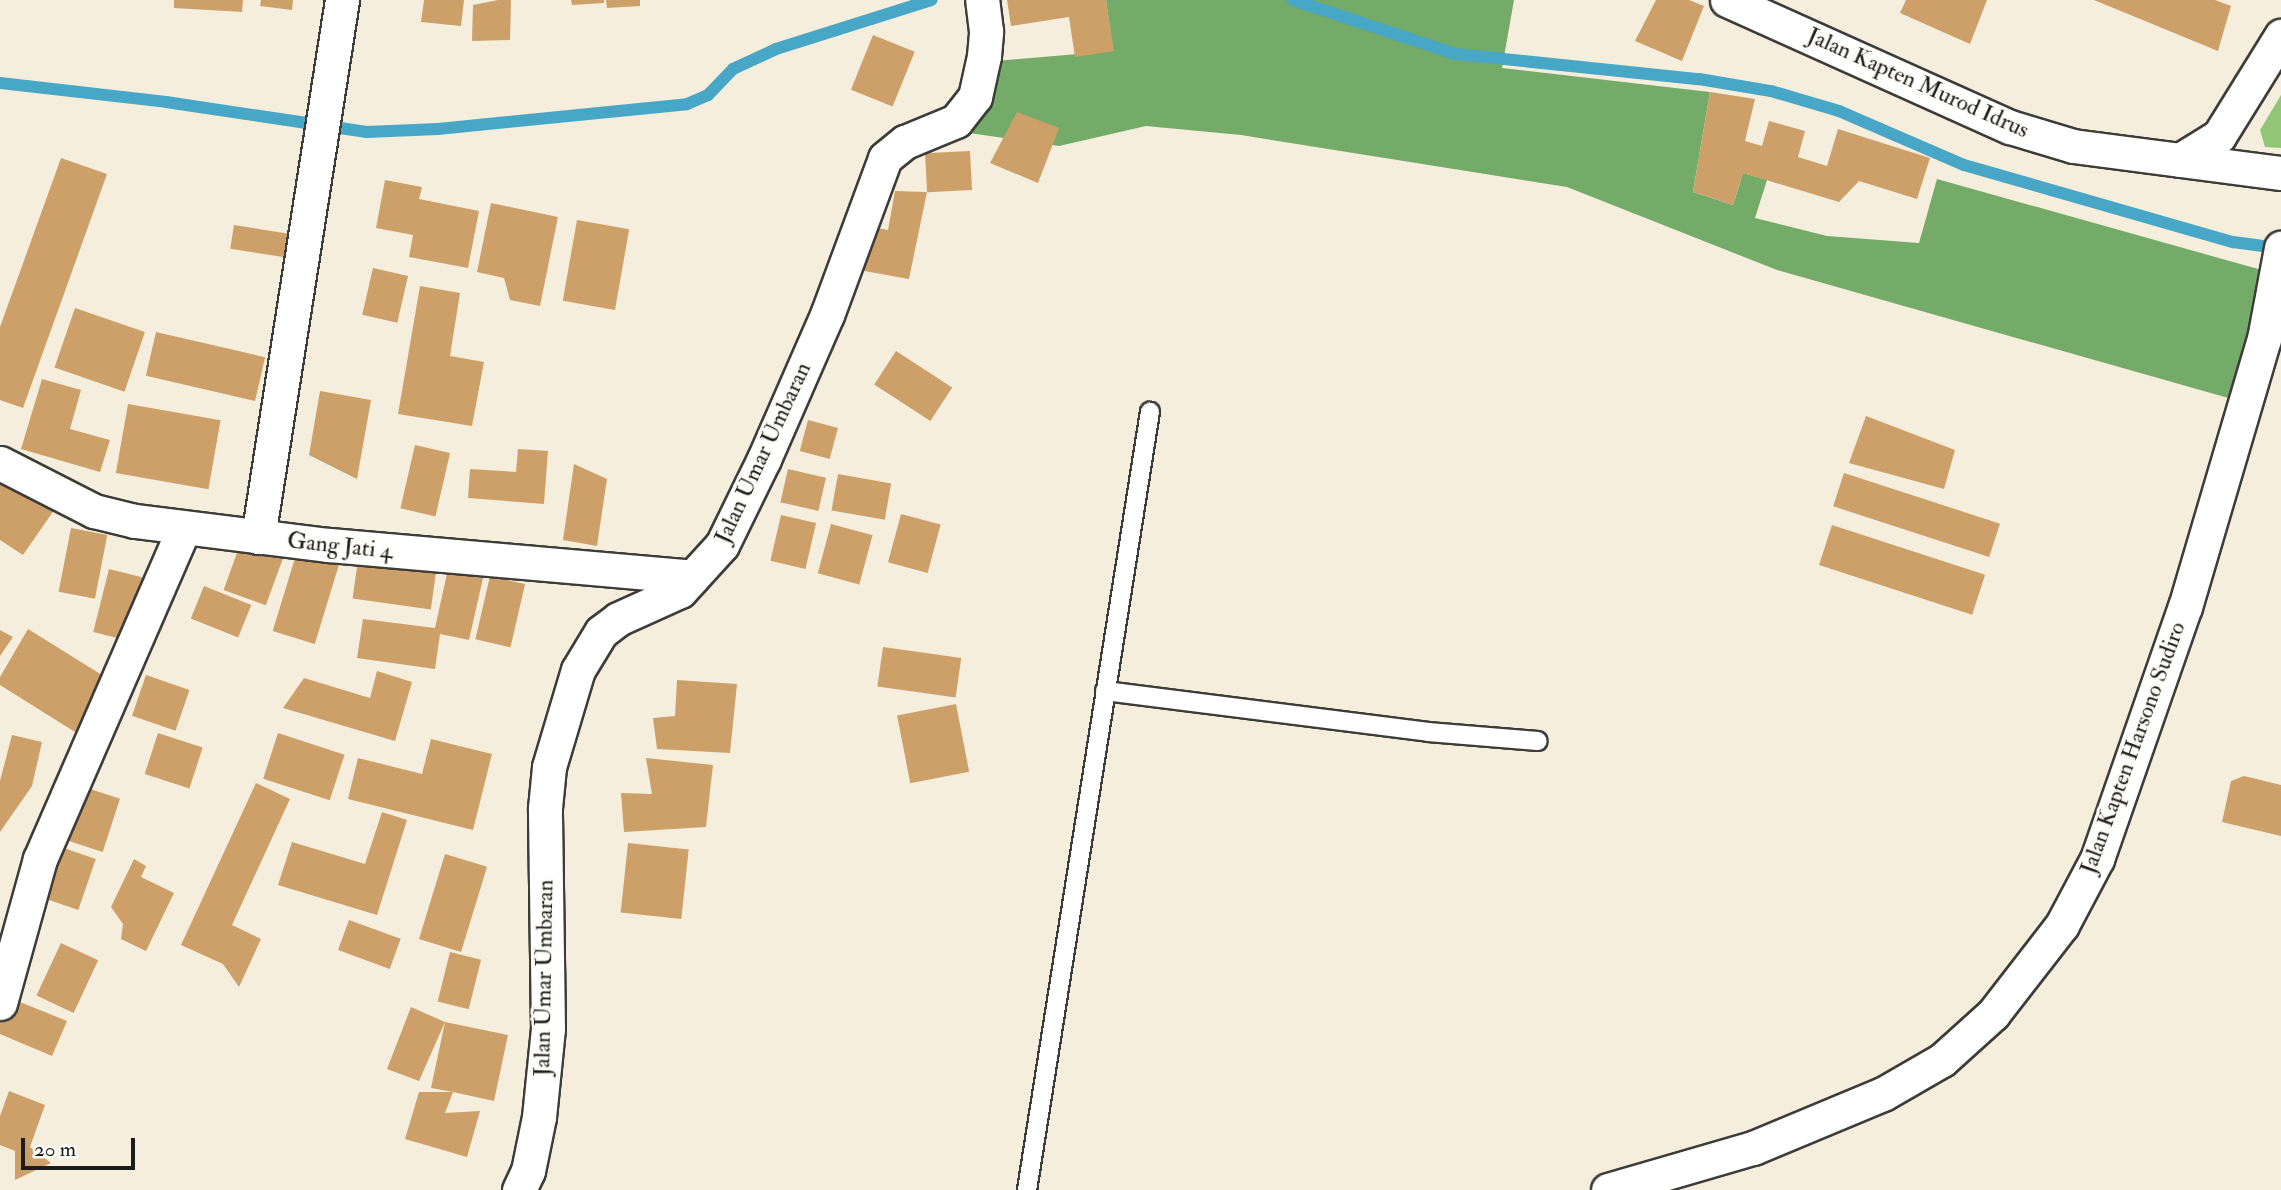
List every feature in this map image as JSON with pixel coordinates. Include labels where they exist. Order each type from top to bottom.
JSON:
[{"type":"street","points":[[258,537],[342,0]]},
{"type":"street","name":"Jalan Kapten Murod Idrus","points":[[1727,0],[2010,127],[2073,146],[2281,173]]},
{"type":"street","name":"Jalan Umar Umbaran","points":[[519,1190],[528,1171],[539,1116],[548,1029],[545,808],[549,767],[578,670],[601,632],[618,619],[676,594],[722,545],[764,459],[827,315],[885,158],[905,142],[956,121],[971,105],[985,56],[982,3]]},
{"type":"street","points":[[2180,160],[2219,136],[2281,36]]},
{"type":"street","name":"Jalan Kapten Harsono Sudiro","points":[[1608,1190],[1753,1148],[1883,1094],[1942,1060],[1993,1014],[2062,925],[2097,859],[2185,607],[2264,339],[2278,261]]},
{"type":"street","name":"Gang Jati 4","points":[[0,463],[94,511],[114,518],[258,537],[693,577]]},
{"type":"street","points":[[0,1003],[40,859],[184,528]]},
{"type":"lane","points":[[1027,1190],[1150,412]]},
{"type":"lane","points":[[1105,691],[1428,732],[1538,741]]},
{"type":"green space","points":[[1106,0],[1514,0],[1502,68],[1710,92],[1693,192],[1733,205],[1743,173],[1767,180],[1755,218],[1827,236],[1919,243],[1937,179],[2276,274],[2246,403],[1777,270],[1567,187],[1241,135],[1146,126],[1059,146],[962,132],[996,61],[1113,51]]},
{"type":"green space","points":[[2281,95],[2281,148],[2265,147],[2260,130]]},
{"type":"building","points":[[174,0],[243,0],[242,12],[174,8]]},
{"type":"building","points":[[261,0],[293,0],[292,10],[260,6]]},
{"type":"building","points":[[424,0],[464,0],[461,26],[421,22]]},
{"type":"building","points":[[511,0],[510,40],[472,41],[473,5]]},
{"type":"building","points":[[571,0],[604,0],[604,3],[572,5]]},
{"type":"building","points":[[606,0],[640,0],[640,6],[607,8]]},
{"type":"building","points":[[1007,0],[1106,0],[1114,51],[1075,57],[1069,17],[1011,26]]},
{"type":"building","points":[[1656,0],[1689,0],[1704,6],[1682,61],[1635,41]]},
{"type":"building","points":[[1906,0],[1987,0],[1970,44],[1900,13]]},
{"type":"building","points":[[2094,0],[2215,0],[2231,6],[2218,51]]},
{"type":"building","points":[[873,35],[915,52],[893,107],[851,90]]},
{"type":"building","points":[[1710,92],[1755,99],[1745,141],[1762,146],[1769,121],[1805,131],[1798,157],[1827,166],[1838,129],[1930,158],[1917,199],[1859,181],[1839,202],[1743,173],[1733,205],[1693,192]]},
{"type":"building","points":[[1017,112],[1059,128],[1038,183],[990,163]]},
{"type":"building","points":[[970,151],[972,190],[927,192],[925,153]]},
{"type":"building","points":[[61,158],[107,174],[23,408],[0,400],[0,327]]},
{"type":"building","points":[[385,180],[422,187],[419,199],[479,211],[468,268],[409,257],[413,235],[376,228]]},
{"type":"building","points":[[895,191],[927,192],[909,279],[859,270],[867,226],[888,230]]},
{"type":"building","points":[[491,203],[558,217],[540,306],[510,300],[504,278],[477,272]]},
{"type":"building","points":[[577,220],[629,229],[615,310],[563,301]]},
{"type":"building","points":[[234,225],[293,234],[290,258],[230,249]]},
{"type":"building","points":[[373,268],[408,276],[397,323],[362,315]]},
{"type":"building","points":[[420,286],[460,293],[450,356],[484,362],[472,426],[398,414]]},
{"type":"building","points":[[75,308],[145,332],[124,392],[54,368]]},
{"type":"building","points":[[156,332],[265,357],[255,401],[146,376]]},
{"type":"building","points":[[896,351],[952,387],[930,421],[874,385]]},
{"type":"building","points":[[42,379],[81,390],[70,429],[110,440],[100,472],[21,449]]},
{"type":"building","points":[[320,391],[371,400],[357,479],[309,455]]},
{"type":"building","points":[[128,404],[221,420],[208,489],[116,473]]},
{"type":"building","points":[[1866,416],[1955,450],[1944,489],[1849,463]]},
{"type":"building","points":[[808,420],[838,428],[830,459],[800,451]]},
{"type":"building","points":[[415,445],[450,453],[435,516],[400,508]]},
{"type":"building","points":[[518,449],[548,451],[544,504],[468,498],[470,469],[516,472]]},
{"type":"building","points":[[574,464],[607,479],[597,546],[563,540]]},
{"type":"building","points":[[0,466],[59,503],[23,555],[0,540]]},
{"type":"building","points":[[788,469],[826,478],[818,511],[780,502]]},
{"type":"building","points":[[1844,473],[2000,524],[1989,557],[1833,506]]},
{"type":"building","points":[[838,474],[891,483],[885,520],[832,510]]},
{"type":"building","points":[[901,514],[941,525],[928,573],[888,562]]},
{"type":"building","points":[[781,515],[816,523],[806,569],[770,561]]},
{"type":"building","points":[[831,524],[873,535],[859,584],[818,573]]},
{"type":"building","points":[[1832,525],[1985,575],[1972,615],[1819,565]]},
{"type":"building","points":[[71,528],[107,535],[95,599],[59,592]]},
{"type":"building","points":[[241,542],[283,557],[266,605],[224,590]]},
{"type":"building","points":[[299,545],[341,558],[315,644],[273,631]]},
{"type":"building","points":[[358,560],[436,571],[431,610],[353,599]]},
{"type":"building","points":[[109,569],[145,578],[129,641],[93,632]]},
{"type":"building","points":[[448,569],[483,578],[469,640],[440,634],[435,669],[357,658],[363,619],[435,628]]},
{"type":"building","points":[[490,576],[525,584],[510,647],[475,639]]},
{"type":"building","points":[[204,586],[251,605],[238,638],[191,618]]},
{"type":"building","points":[[28,629],[110,680],[75,732],[0,685],[0,677]]},
{"type":"building","points":[[0,630],[13,637],[0,656]]},
{"type":"building","points":[[883,647],[961,658],[956,698],[877,687]]},
{"type":"building","points":[[377,671],[412,682],[395,741],[283,708],[304,678],[370,698]]},
{"type":"building","points":[[146,675],[189,690],[175,731],[132,716]]},
{"type":"building","points":[[677,680],[737,684],[730,753],[657,749],[653,718],[675,716]]},
{"type":"building","points":[[956,704],[969,772],[910,783],[897,715]]},
{"type":"building","points":[[158,733],[203,748],[189,788],[145,774]]},
{"type":"building","points":[[278,733],[345,755],[330,800],[263,779]]},
{"type":"building","points":[[12,735],[42,742],[32,786],[0,832],[0,781]]},
{"type":"building","points":[[431,739],[492,754],[473,830],[348,799],[358,758],[422,774]]},
{"type":"building","points":[[646,758],[713,765],[706,827],[624,832],[621,793],[652,794]]},
{"type":"building","points":[[2244,776],[2281,785],[2281,836],[2222,822],[2231,781]]},
{"type":"building","points":[[256,783],[290,799],[232,925],[261,939],[239,987],[223,964],[181,945]]},
{"type":"building","points":[[81,786],[120,799],[103,852],[64,839]]},
{"type":"building","points":[[382,812],[407,820],[377,915],[278,885],[292,842],[365,864]]},
{"type":"building","points":[[628,843],[689,849],[681,919],[621,913]]},
{"type":"building","points":[[58,846],[96,859],[78,910],[40,897]]},
{"type":"building","points":[[445,854],[487,867],[461,952],[419,939]]},
{"type":"building","points":[[134,859],[146,866],[141,877],[174,893],[146,951],[121,939],[123,924],[111,907]]},
{"type":"building","points":[[349,920],[401,939],[390,969],[338,950]]},
{"type":"building","points":[[61,943],[98,960],[74,1013],[36,996]]},
{"type":"building","points":[[450,952],[481,960],[469,1009],[438,1001]]},
{"type":"building","points":[[10,998],[67,1021],[52,1056],[0,1034],[0,1023]]},
{"type":"building","points":[[411,1007],[445,1022],[419,1081],[387,1069]]},
{"type":"building","points":[[445,1022],[508,1035],[494,1101],[431,1088]]},
{"type":"building","points":[[9,1091],[45,1105],[30,1147],[51,1163],[15,1180],[15,1151],[0,1145],[0,1116]]},
{"type":"building","points":[[419,1092],[453,1092],[445,1113],[480,1111],[467,1157],[405,1139]]},
{"type":"waterway","points":[[0,83],[166,102],[367,132],[438,129],[687,104],[708,95],[733,69],[776,49],[931,0]]},
{"type":"waterway","points":[[1293,0],[1455,54],[1699,79],[1771,91],[1839,111],[1964,165],[2233,242],[2278,248]]}]
